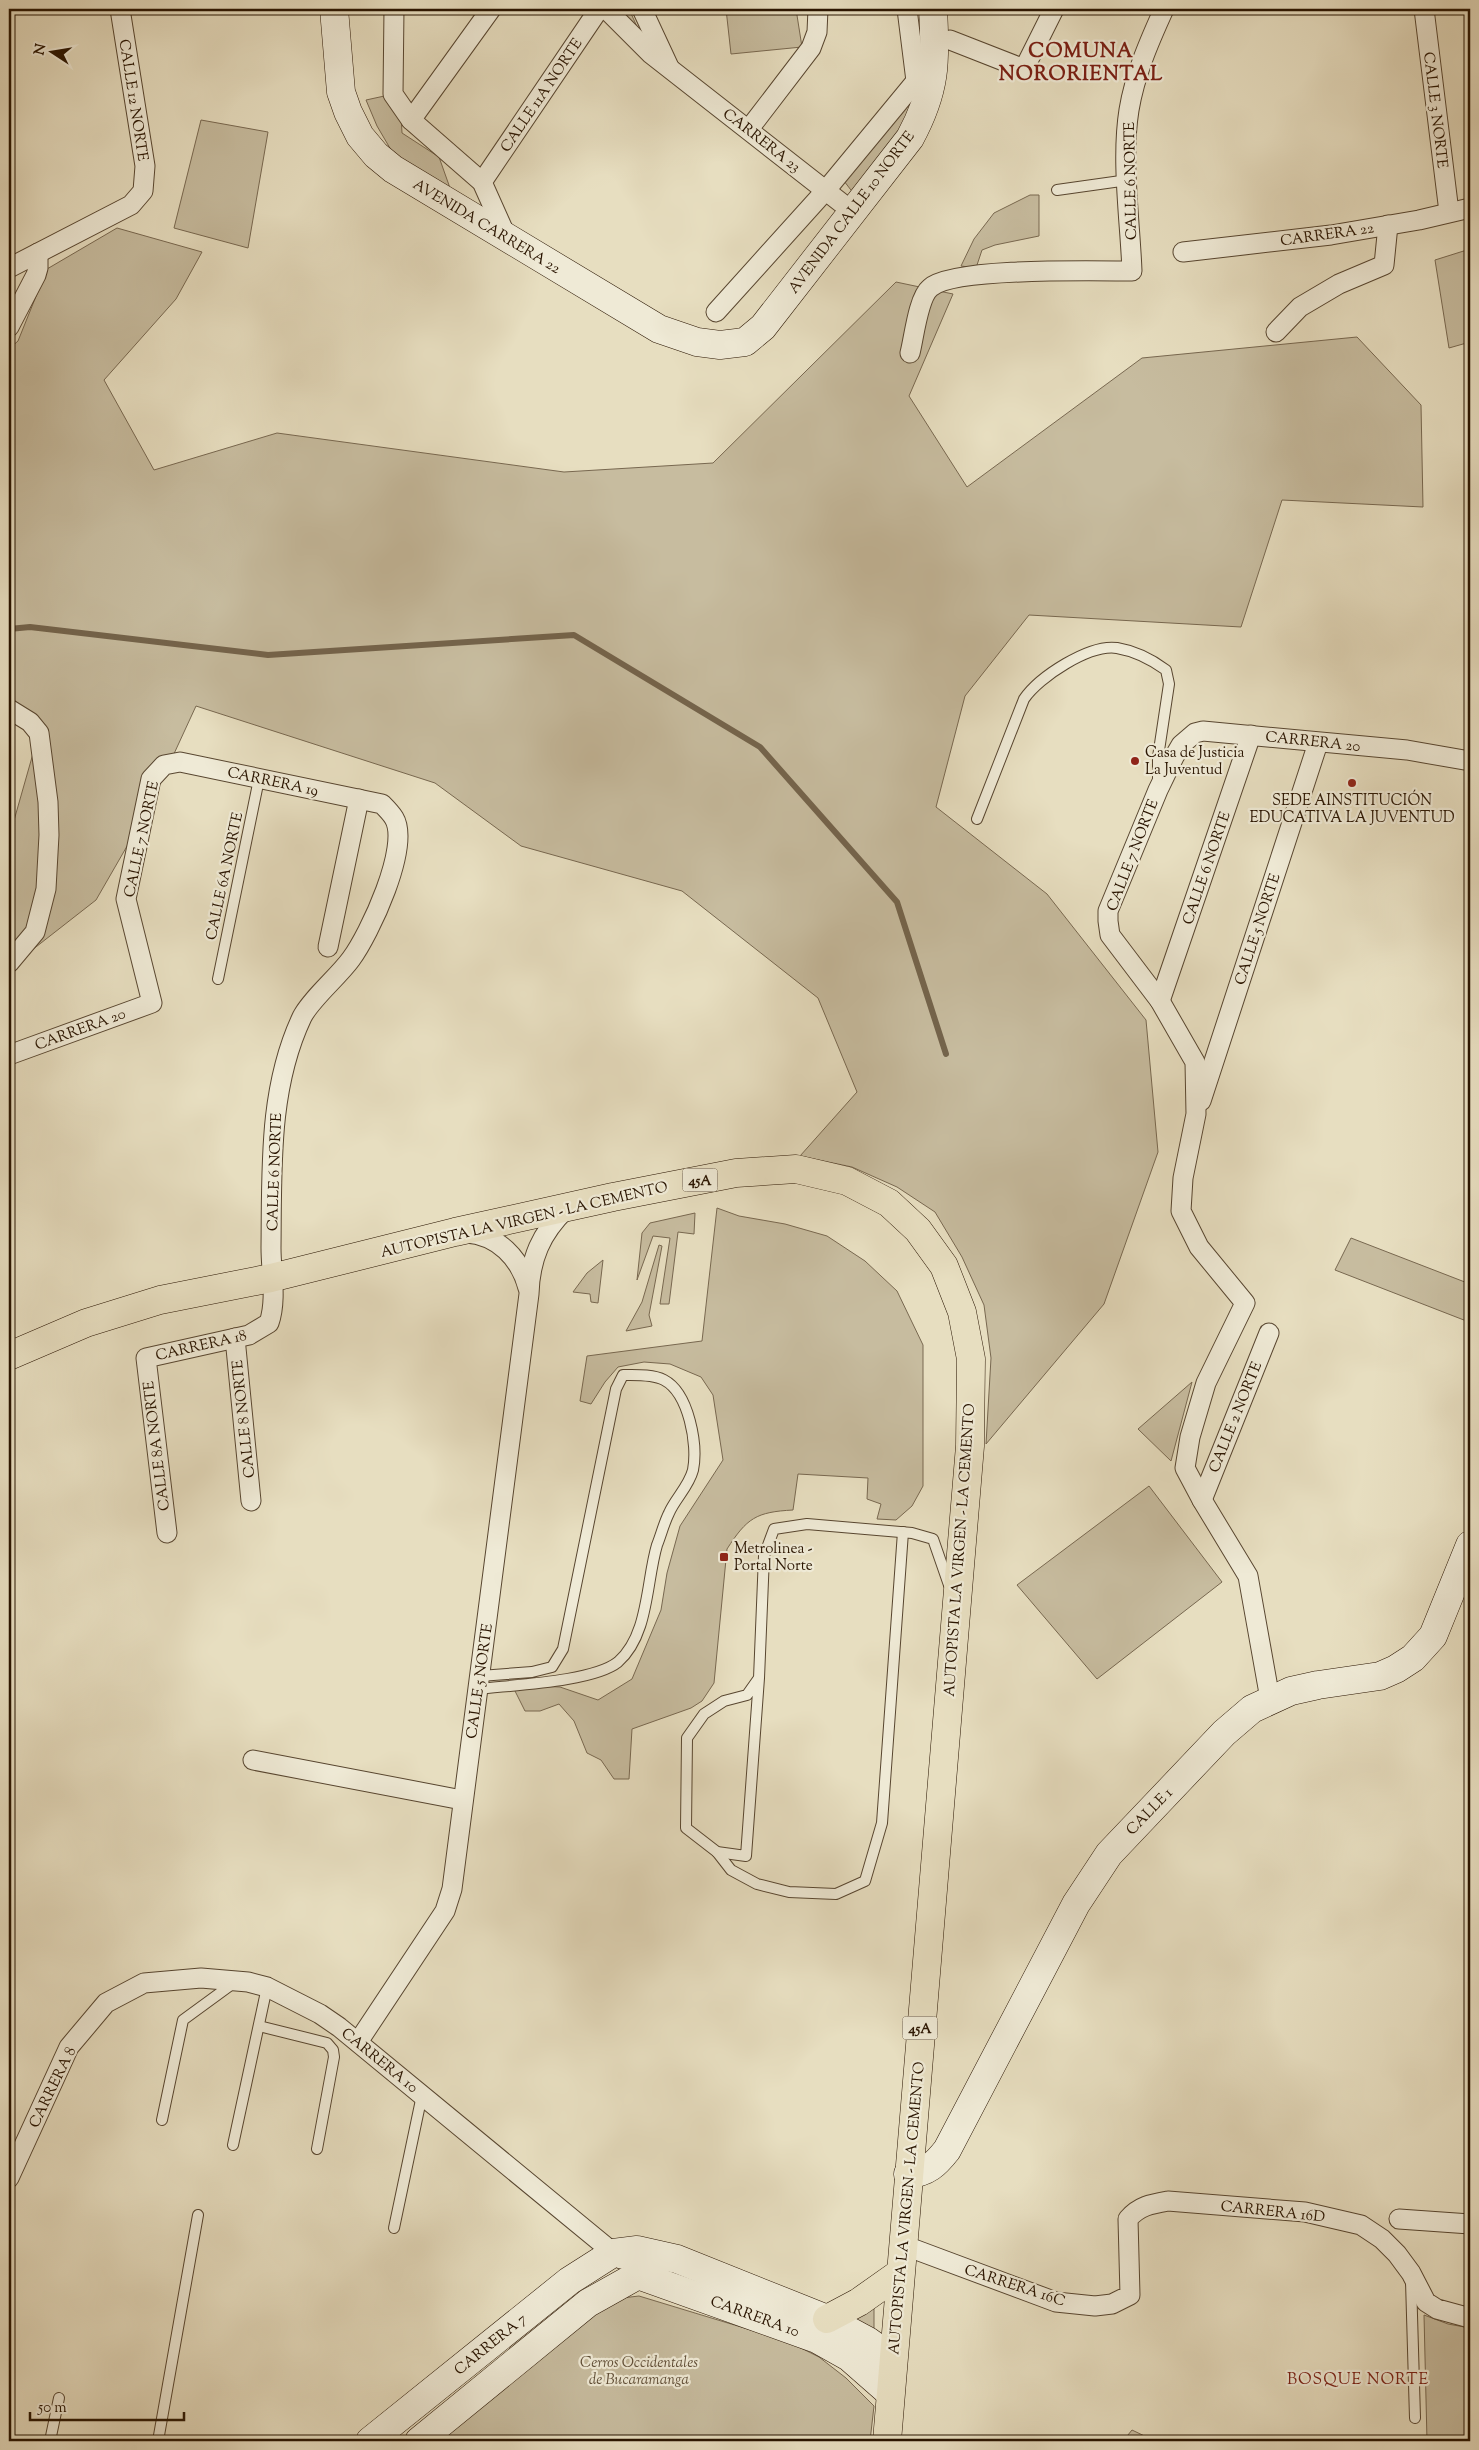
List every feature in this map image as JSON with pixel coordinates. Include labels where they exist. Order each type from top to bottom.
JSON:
[{"type":"main road","name":"AUTOPISTA LA VIRGEN - LA CEMENTO","points":[[9,1356],[86,1323],[160,1300],[271,1278],[455,1232],[736,1173],[796,1170],[847,1181],[889,1203],[918,1230],[944,1266],[962,1312],[971,1359],[970,1446],[887,2441]]},
{"type":"main road","points":[[822,2329],[900,2273]]},
{"type":"street","name":"CALLE 12 NORTE","points":[[38,253],[131,205],[143,191],[145,166],[120,9]]},
{"type":"street","name":"AVENIDA CARRERA 22","points":[[334,9],[341,92],[360,136],[376,156],[393,169],[658,329],[698,342],[720,345],[745,342]]},
{"type":"street","points":[[394,9],[393,94],[411,120],[482,182],[507,238]]},
{"type":"street","points":[[411,120],[491,9]]},
{"type":"street","name":"CALLE 11A NORTE","points":[[482,182],[600,9]]},
{"type":"street","name":"CARRERA 23","points":[[606,9],[651,54],[853,212]]},
{"type":"street","points":[[642,9],[670,68]]},
{"type":"street","points":[[749,129],[811,48],[817,32],[818,9]]},
{"type":"street","points":[[716,312],[826,190],[916,80],[907,9]]},
{"type":"street","name":"AVENIDA CALLE 10 NORTE","points":[[745,342],[763,327],[910,138],[923,115],[932,87],[934,53],[932,9]]},
{"type":"street","points":[[950,40],[1024,69],[1054,9]]},
{"type":"street","name":"CALLE 6 NORTE","points":[[910,353],[923,300],[929,289],[940,283],[976,274],[1132,270],[1127,150],[1130,103],[1139,67],[1164,9]]},
{"type":"street","name":"CALLE 3 NORTE","points":[[1424,9],[1449,212]]},
{"type":"street","name":"CARRERA 22","points":[[1183,252],[1331,235],[1470,208]]},
{"type":"street","points":[[1276,332],[1300,307],[1339,284],[1384,265],[1388,225]]},
{"type":"street","points":[[9,268],[38,253],[36,275],[9,327]]},
{"type":"street","points":[[9,709],[30,722],[38,733],[48,802],[49,835],[46,889],[35,932],[9,964]]},
{"type":"street","name":"CARRERA 20","points":[[1158,790],[1181,745],[1195,733],[1203,731],[1407,750],[1470,761]]},
{"type":"street","name":"CALLE 6 NORTE","points":[[1160,1001],[1251,735]]},
{"type":"street","name":"CALLE 5 NORTE","points":[[1196,1114],[1318,743]]},
{"type":"street","name":"CARRERA 19","points":[[164,765],[180,762],[382,804]]},
{"type":"street","name":"CALLE 7 NORTE","points":[[152,1004],[126,899],[151,779],[164,765]]},
{"type":"street","name":"CALLE 7 NORTE","points":[[1158,790],[1108,912],[1108,921],[1110,935],[1160,1001]]},
{"type":"street","points":[[328,947],[359,799]]},
{"type":"street","name":"CALLE 6 NORTE","points":[[271,1278],[275,1110],[290,1049],[303,1015],[352,958],[372,923],[393,870],[398,843],[395,819],[382,804]]},
{"type":"street","points":[[1160,1001],[1195,1062],[1196,1114],[1182,1178],[1181,1211],[1199,1247],[1245,1303],[1206,1383],[1190,1437],[1186,1468],[1202,1500],[1248,1576],[1270,1699]]},
{"type":"street","name":"CARRERA 20","points":[[9,1055],[152,1004]]},
{"type":"street","name":"CALLE 5 NORTE","points":[[358,2042],[445,1911],[452,1889],[462,1800],[529,1294],[529,1275],[534,1256],[552,1222],[566,1209]]},
{"type":"street","name":"CALLE 5 NORTE","points":[[455,1232],[477,1234],[496,1242],[513,1256],[524,1274],[529,1294]]},
{"type":"street","name":"CARRERA 18","points":[[146,1358],[249,1335],[269,1323],[274,1309],[271,1278]]},
{"type":"street","name":"CALLE 2 NORTE","points":[[1202,1500],[1269,1334]]},
{"type":"street","name":"CALLE 8 NORTE","points":[[234,1338],[251,1501]]},
{"type":"street","name":"CALLE 8A NORTE","points":[[146,1358],[167,1533]]},
{"type":"street","name":"CALLE 1","points":[[908,2174],[924,2172],[932,2167],[947,2150],[1076,1904],[1098,1867],[1224,1733],[1252,1709],[1270,1699],[1318,1685],[1380,1676],[1396,1669],[1413,1658],[1432,1636],[1470,1545]]},
{"type":"street","points":[[253,1760],[462,1800]]},
{"type":"street","name":"CARRERA 10","points":[[106,2002],[144,1982],[201,1978],[237,1981],[267,1987],[320,2014],[358,2042],[614,2253],[638,2275],[868,2341],[893,2360]]},
{"type":"street","name":"CARRERA 8","points":[[9,2178],[69,2047],[106,2002]]},
{"type":"street","name":"CARRERA 16D","points":[[1130,2295],[1128,2219],[1136,2211],[1149,2204],[1168,2201],[1305,2212],[1360,2225],[1382,2239],[1411,2273],[1426,2302],[1437,2309],[1470,2318]]},
{"type":"street","points":[[1399,2219],[1470,2224]]},
{"type":"street","name":"CARRERA 16C","points":[[902,2245],[1056,2302],[1095,2306],[1112,2304],[1130,2295]]},
{"type":"street","name":"CARRERA 10","points":[[614,2253],[637,2250],[677,2259],[822,2329],[849,2357],[890,2392]]},
{"type":"street","name":"CARRERA 7","points":[[370,2441],[569,2281],[614,2253]]},
{"type":"street","name":"CARRERA 7","points":[[419,2441],[588,2303],[638,2275]]},
{"type":"lane","points":[[1057,190],[1128,180]]},
{"type":"lane","points":[[977,819],[1024,698],[1032,687],[1065,664],[1097,650],[1115,648],[1144,655],[1166,670],[1169,684],[1158,757],[1158,790]]},
{"type":"lane","name":"CALLE 6A NORTE","points":[[218,979],[259,779]]},
{"type":"lane","points":[[623,1375],[665,1380],[681,1397],[689,1418],[694,1445],[693,1471],[669,1512],[657,1546],[642,1618],[630,1650],[616,1663],[582,1677],[479,1682],[552,1667],[563,1649],[616,1389],[623,1375]]},
{"type":"lane","points":[[717,1852],[746,1856],[759,1678],[764,1556],[774,1529],[807,1524],[903,1532],[933,1539],[956,1607]]},
{"type":"lane","points":[[759,1678],[747,1695],[724,1701],[704,1714],[686,1738],[686,1828],[717,1852],[731,1870],[757,1884],[789,1892],[836,1894],[865,1881],[882,1823],[903,1532]]},
{"type":"lane","points":[[162,2120],[183,2020],[237,1981]]},
{"type":"lane","points":[[234,2145],[267,1987]]},
{"type":"lane","points":[[259,2026],[327,2043],[333,2050],[334,2057],[317,2149]]},
{"type":"lane","points":[[394,2228],[422,2095]]},
{"type":"lane","points":[[158,2441],[198,2216]]},
{"type":"lane","points":[[1411,2273],[1415,2418]]},
{"type":"lane","points":[[50,2441],[60,2398]]},
{"type":"green space","points":[[618,9],[629,9],[643,40]]},
{"type":"green space","points":[[726,9],[796,9],[802,47],[731,54]]},
{"type":"green space","points":[[389,95],[401,115],[402,133],[439,157],[450,188],[394,155],[377,126],[366,100]]},
{"type":"green space","points":[[914,95],[908,124],[854,194],[844,181]]},
{"type":"green space","points":[[201,120],[268,132],[248,248],[174,228]]},
{"type":"green space","points":[[1030,195],[1039,195],[1039,236],[995,245],[982,250],[976,268],[961,266],[974,239],[994,213]]},
{"type":"green space","points":[[117,228],[202,252],[176,299],[104,380],[154,470],[277,433],[564,472],[713,463],[896,282],[953,294],[909,396],[967,487],[1142,358],[1357,337],[1421,405],[1423,507],[1282,500],[1241,627],[1029,615],[965,696],[936,807],[1047,894],[1146,1020],[1158,1152],[1104,1304],[986,1444],[991,1358],[984,1305],[962,1257],[935,1212],[897,1187],[852,1167],[800,1156],[857,1092],[818,998],[682,891],[521,846],[435,783],[196,706],[149,808],[96,900],[9,968],[9,838],[40,729],[9,712],[9,349],[18,341],[47,269]]},
{"type":"green space","points":[[1470,249],[1470,342],[1449,348],[1435,260]]},
{"type":"green space","points":[[717,1208],[739,1216],[785,1224],[827,1236],[865,1261],[897,1291],[923,1345],[923,1486],[912,1506],[896,1520],[877,1519],[881,1504],[867,1499],[868,1478],[798,1474],[793,1510],[761,1515],[754,1519],[741,1530],[727,1549],[714,1683],[702,1701],[691,1708],[632,1729],[629,1779],[614,1779],[601,1760],[587,1753],[574,1721],[559,1704],[540,1711],[525,1711],[512,1685],[560,1687],[598,1700],[632,1679],[661,1610],[667,1573],[680,1526],[723,1460],[713,1395],[701,1377],[670,1364],[644,1362],[618,1367],[605,1382],[591,1404],[580,1401],[587,1356],[702,1341]]},
{"type":"green space","points":[[695,1213],[694,1234],[678,1232],[669,1304],[660,1304],[670,1238],[653,1236],[637,1280],[642,1233],[650,1223]]},
{"type":"green space","points":[[1351,1238],[1470,1284],[1469,1322],[1335,1270]]},
{"type":"green space","points":[[659,1245],[662,1246],[649,1315],[652,1326],[626,1331],[642,1302]]},
{"type":"green space","points":[[603,1260],[598,1303],[591,1302],[590,1294],[573,1292],[587,1273]]},
{"type":"green space","points":[[1192,1382],[1171,1461],[1138,1429]]},
{"type":"green space","points":[[1149,1486],[1222,1582],[1097,1679],[1017,1585]]},
{"type":"green space","name":"Cerros Occidentales de Bucaramanga","points":[[639,2296],[787,2341],[819,2357],[846,2378],[874,2406],[870,2441],[435,2441],[603,2307],[622,2298]]},
{"type":"green space","points":[[874,2304],[874,2333],[851,2320]]},
{"type":"green space","points":[[1424,2315],[1448,2324],[1470,2328],[1470,2441],[1427,2441]]},
{"type":"green space","points":[[1132,2430],[1155,2441],[1123,2441]]},
{"type":"waterway","points":[[9,629],[30,627],[268,655],[574,635],[760,747],[897,902],[946,1054]]},
{"type":"place","name":"Casa de Justicia La Juventud","points":[[1135,761]]},
{"type":"place","name":"SEDE AINSTITUCIÓN EDUCATIVA LA JUVENTUD","points":[[1352,783]]},
{"type":"place","name":"Metrolinea - Portal Norte","points":[[724,1557]]},
{"type":"district","name":"COMUNA NORORIENTAL","points":[[1081,62]]},
{"type":"district","name":"BOSQUE NORTE","points":[[1358,2378]]}]
